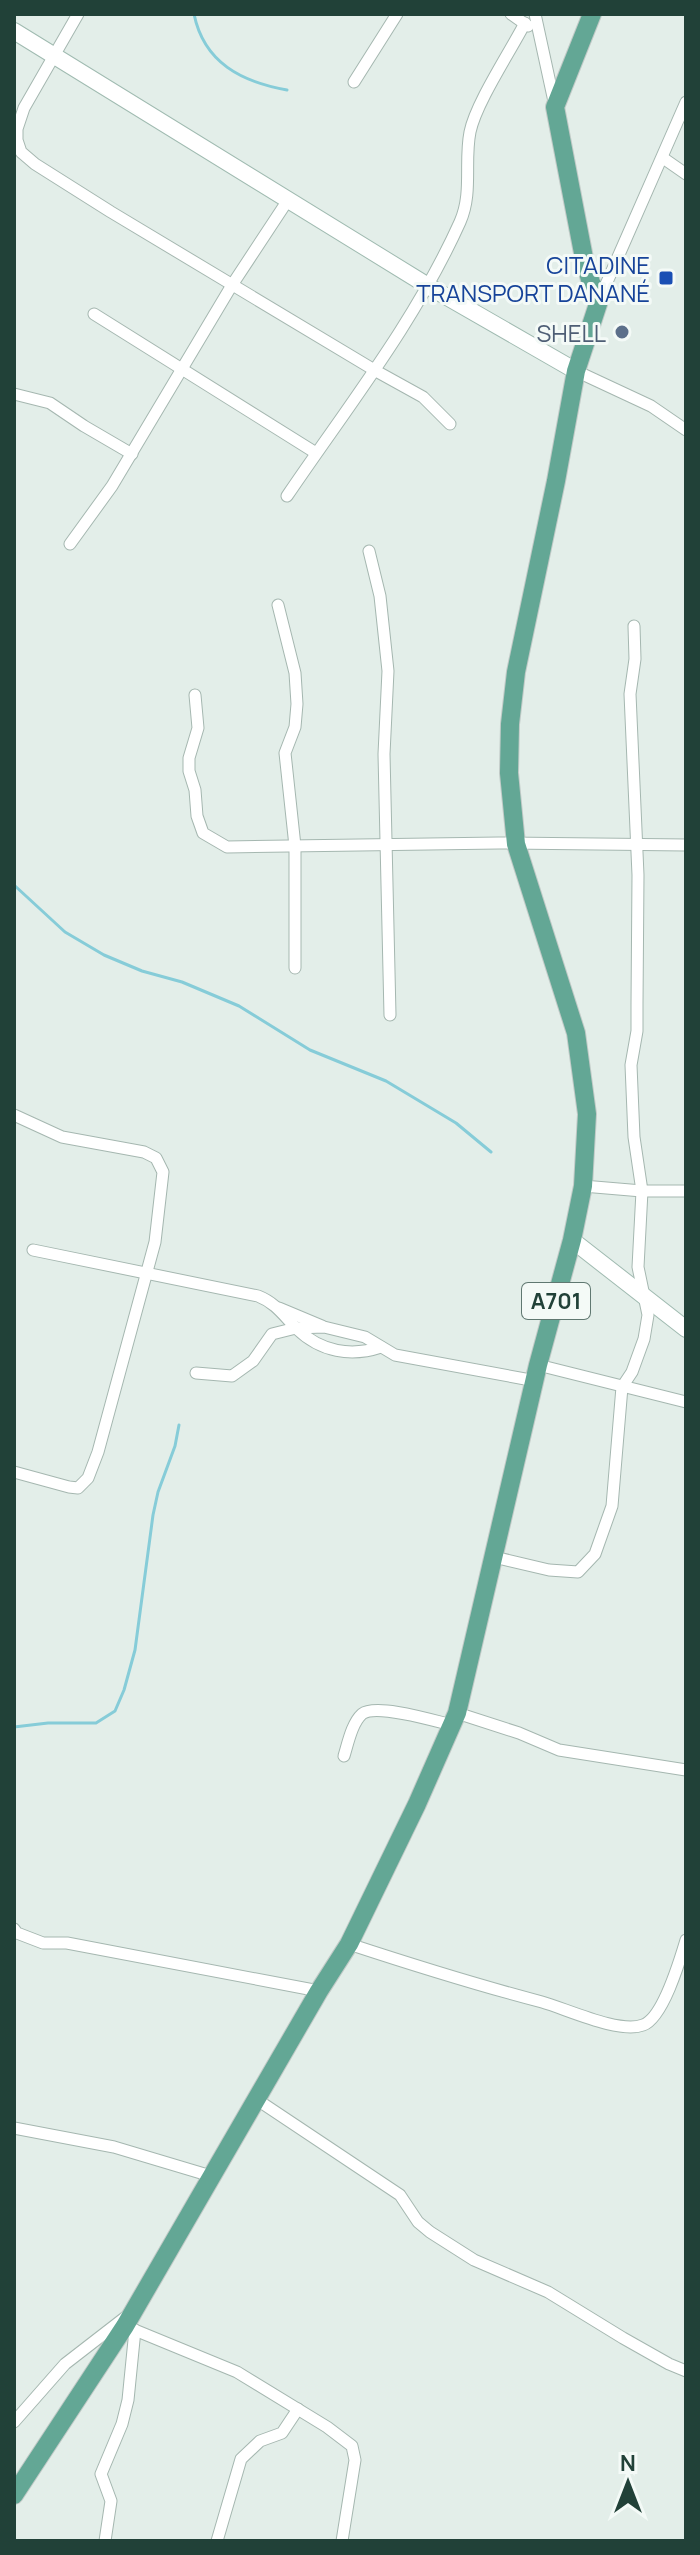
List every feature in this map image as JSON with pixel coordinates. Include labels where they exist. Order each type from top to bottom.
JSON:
[{"type":"main road","points":[[592,14],[555,107],[584,258],[591,283],[600,298]]},
{"type":"main road","name":"A701","points":[[14,2495],[132,2322],[211,2176],[349,1944],[455,1719],[583,1186],[587,1114],[576,1033],[516,844],[509,773],[516,672],[576,371],[600,298]]},
{"type":"street","points":[[78,14],[24,108],[17,129],[21,152],[35,164],[232,285],[423,397],[450,424]]},
{"type":"street","points":[[354,82],[397,14]]},
{"type":"street","points":[[511,14],[539,33]]},
{"type":"street","points":[[535,14],[555,107]]},
{"type":"street","points":[[287,496],[376,371],[428,286],[462,219],[467,198],[468,144],[474,118],[525,23]]},
{"type":"street","points":[[14,31],[428,286],[576,371],[651,406],[686,430]]},
{"type":"street","points":[[600,298],[686,102]]},
{"type":"street","points":[[663,158],[686,174]]},
{"type":"street","points":[[70,544],[132,454],[232,285],[288,200]]},
{"type":"street","points":[[94,314],[316,453]]},
{"type":"street","points":[[14,394],[50,403],[132,454]]},
{"type":"street","points":[[369,551],[380,596],[388,671],[384,754],[390,1015]]},
{"type":"street","points":[[278,605],[295,673],[297,704],[295,727],[285,753],[295,846],[295,968]]},
{"type":"street","points":[[494,1557],[549,1570],[578,1572],[595,1554],[615,1489],[622,1387],[632,1372],[648,1315],[638,1267],[642,1191],[634,1137],[631,1065],[637,1031],[638,875],[630,694],[635,659],[634,626]]},
{"type":"street","points":[[195,695],[198,728],[191,748],[189,771],[195,790],[197,816],[203,833],[227,847],[686,845]]},
{"type":"street","points":[[14,1115],[62,1137],[144,1152],[156,1158],[163,1172],[160,1213],[148,1272],[106,1426],[85,1483],[78,1488],[69,1487],[14,1472]]},
{"type":"street","points":[[583,1186],[686,1191]]},
{"type":"street","points":[[572,1240],[686,1329]]},
{"type":"street","points":[[33,1250],[258,1296],[324,1327],[365,1337],[395,1355],[537,1373],[622,1387],[686,1402]]},
{"type":"street","points":[[279,1308],[306,1337],[340,1352],[366,1352],[381,1347]]},
{"type":"street","points":[[196,1373],[232,1376],[253,1361],[272,1334],[296,1328],[324,1327]]},
{"type":"street","points":[[344,1756],[354,1726],[367,1711],[455,1719],[519,1733],[559,1750],[686,1770]]},
{"type":"street","points":[[14,1929],[43,1943],[67,1943],[319,1991]]},
{"type":"street","points":[[349,1944],[585,2018],[631,2027],[642,2026],[653,2019],[686,1940]]},
{"type":"street","points":[[256,2099],[400,2195],[418,2222],[474,2260],[548,2292],[623,2338],[686,2371]]},
{"type":"street","points":[[14,2128],[114,2147],[211,2176]]},
{"type":"street","points":[[132,2322],[237,2372],[327,2427],[352,2446],[350,2500],[342,2541]]},
{"type":"street","points":[[14,2422],[65,2364],[132,2322]]},
{"type":"street","points":[[105,2541],[111,2501],[101,2474],[116,2442],[125,2412],[132,2322]]},
{"type":"street","points":[[217,2541],[241,2459],[260,2441],[282,2433],[298,2409]]},
{"type":"waterway","points":[[194,14],[206,45],[227,67],[255,82],[287,90]]},
{"type":"waterway","points":[[14,885],[65,932],[104,955],[239,1006],[310,1050],[386,1081],[456,1123],[491,1152]]},
{"type":"waterway","points":[[14,1727],[96,1723],[115,1711],[135,1650],[153,1515],[179,1425]]},
{"type":"place","name":"CITADINE TRANSPORT DANANÉ","points":[[666,278]]},
{"type":"place","name":"SHELL","points":[[622,332]]}]
